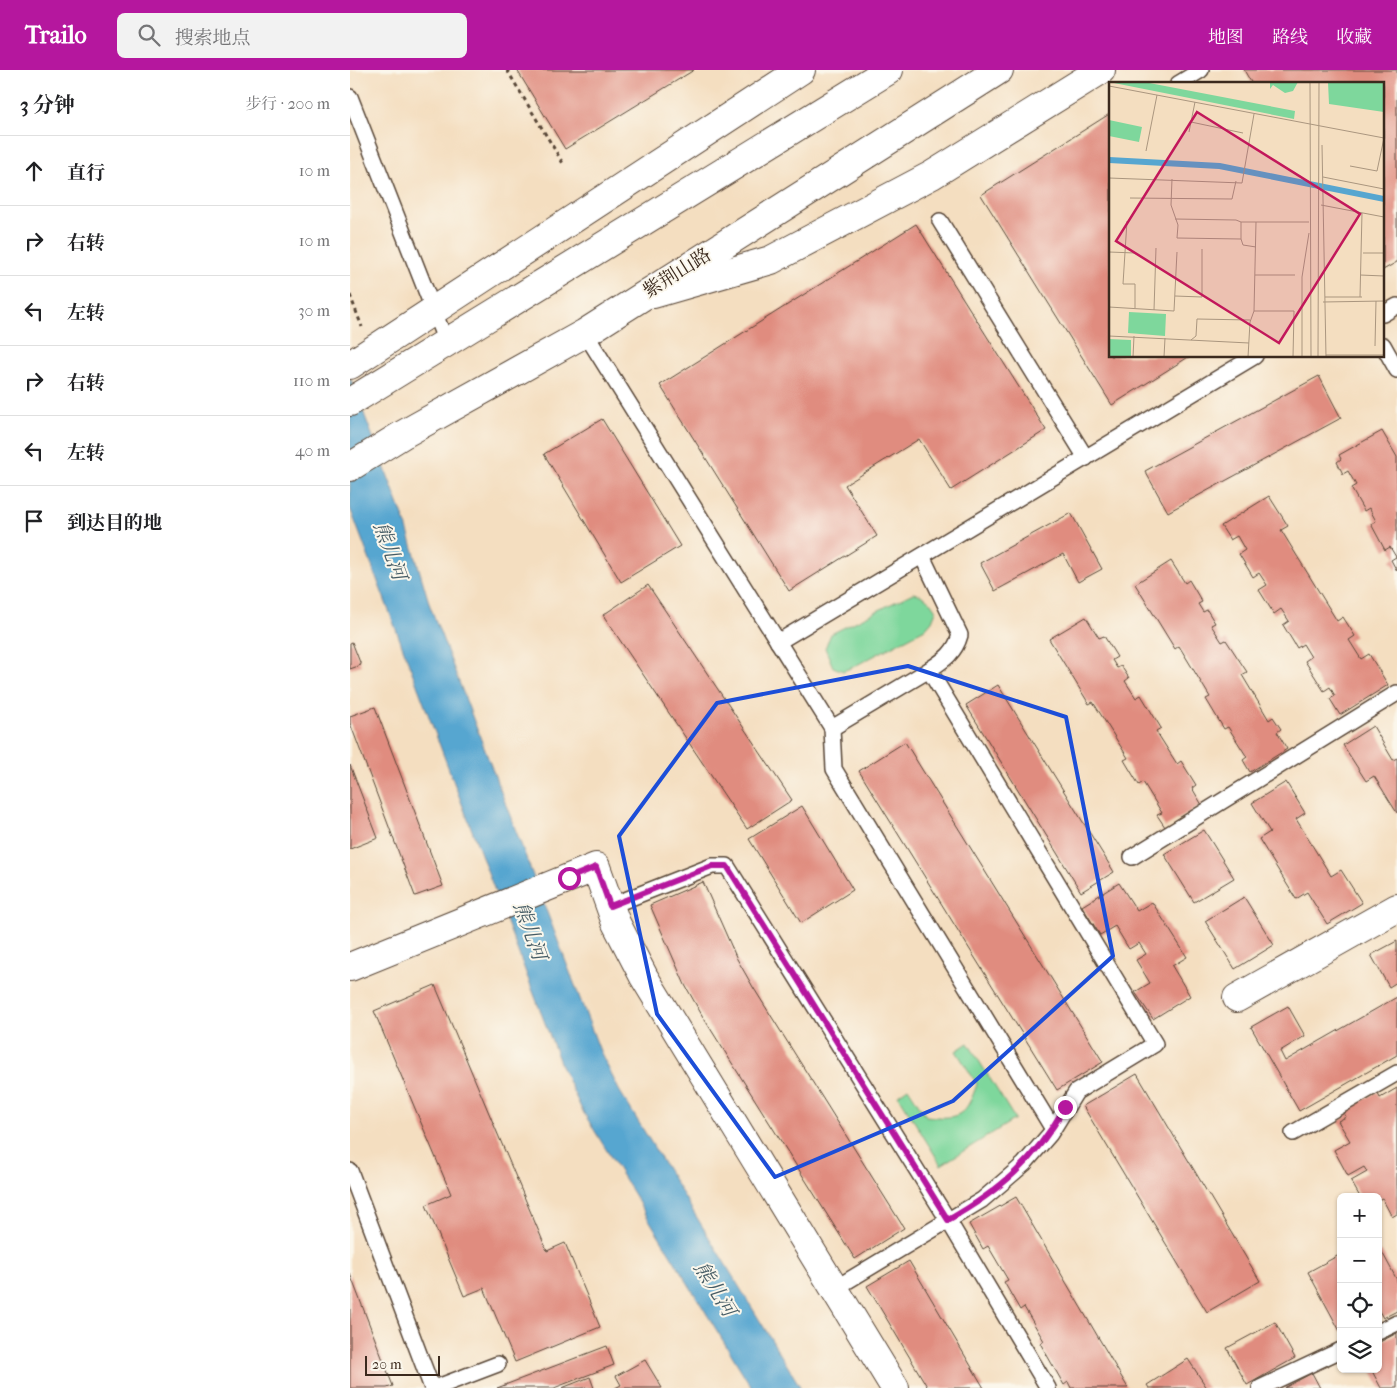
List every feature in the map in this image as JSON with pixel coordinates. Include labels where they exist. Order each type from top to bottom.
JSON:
[{"type":"street","points":[[361,358],[801,70]]},
{"type":"street","points":[[350,402],[889,70]]},
{"type":"street","name":"紫荆山路","points":[[350,467],[402,434],[585,333],[634,300],[999,70]]},
{"type":"street","points":[[634,300],[771,260],[932,175],[1100,70]]},
{"type":"street","points":[[350,966],[596,867],[610,906],[644,978],[895,1388]]},
{"type":"street","points":[[1237,998],[1397,908]]},
{"type":"lane","points":[[1181,82],[1201,70]]},
{"type":"lane","points":[[350,97],[446,342]]},
{"type":"lane","points":[[940,221],[1086,458]]},
{"type":"lane","points":[[1384,313],[1397,306]]},
{"type":"lane","points":[[585,333],[832,728],[834,769],[1052,1128]]},
{"type":"lane","points":[[1384,347],[1397,370]]},
{"type":"lane","points":[[778,642],[1252,358]]},
{"type":"lane","points":[[832,728],[929,670],[946,658],[956,647],[960,635],[922,556]]},
{"type":"lane","points":[[834,1289],[982,1200],[1024,1164],[1052,1128],[1076,1092],[1155,1044],[929,670]]},
{"type":"lane","points":[[1132,857],[1397,693]]},
{"type":"lane","points":[[610,906],[712,866],[727,866],[948,1220],[1048,1388]]},
{"type":"lane","points":[[1293,1133],[1397,1073]]},
{"type":"lane","points":[[350,1172],[434,1388],[498,1364]]},
{"type":"lane","points":[[1382,1330],[1397,1323]]},
{"type":"lane","points":[[1260,1388],[1337,1352]]},
{"type":"path","points":[[507,70],[564,165]]},
{"type":"path","points":[[350,295],[361,358]]},
{"type":"highlighted area","points":[[908,666],[1066,717],[1113,956],[953,1101],[775,1177],[657,1014],[619,836],[717,703]]},
{"type":"green space","points":[[913,593],[926,599],[936,611],[932,621],[925,629],[853,667],[843,671],[833,667],[825,648],[831,634]]},
{"type":"green space","points":[[968,1043],[1015,1119],[941,1165],[898,1095],[908,1088],[926,1116],[946,1117],[960,1114],[969,1103],[977,1084],[956,1051]]},
{"type":"water","name":"熊儿河","points":[[350,377],[405,521],[430,606],[600,1051],[619,1090],[801,1388],[752,1388],[582,1110],[562,1068],[350,508]]},
{"type":"building","points":[[517,70],[694,70],[565,149]]},
{"type":"building","points":[[1244,70],[1397,70],[1397,262],[1384,269],[1384,82],[1251,82]]},
{"type":"building","points":[[1109,114],[1109,358],[1187,358],[1112,405],[981,195]]},
{"type":"building","points":[[916,224],[1046,430],[951,490],[919,439],[845,485],[877,536],[789,591],[660,385]]},
{"type":"building","points":[[1319,376],[1341,418],[1168,512],[1145,471]]},
{"type":"building","points":[[602,419],[680,546],[621,582],[544,454]]},
{"type":"building","points":[[1382,431],[1397,457],[1397,571],[1391,560],[1396,557],[1390,547],[1385,550],[1371,524],[1376,521],[1369,508],[1364,511],[1351,488],[1356,485],[1348,471],[1343,474],[1337,462],[1341,459],[1339,455]]},
{"type":"building","points":[[1269,496],[1288,526],[1281,530],[1337,621],[1343,617],[1355,636],[1349,640],[1361,659],[1369,654],[1388,685],[1340,715],[1330,699],[1335,696],[1330,687],[1324,691],[1305,661],[1311,657],[1303,644],[1297,648],[1283,625],[1289,621],[1281,609],[1274,614],[1259,590],[1267,585],[1259,573],[1253,577],[1239,554],[1245,550],[1237,536],[1230,540],[1221,526]]},
{"type":"building","points":[[1071,513],[1102,569],[1078,582],[1063,554],[995,591],[980,563]]},
{"type":"building","points":[[1171,561],[1185,583],[1189,580],[1202,602],[1198,604],[1203,612],[1207,610],[1215,623],[1211,625],[1222,642],[1226,640],[1247,672],[1242,675],[1269,720],[1273,717],[1281,729],[1277,732],[1287,749],[1250,772],[1243,760],[1247,757],[1228,727],[1224,729],[1206,699],[1210,697],[1179,646],[1175,649],[1135,584]]},
{"type":"building","points":[[648,585],[792,800],[747,829],[603,615]]},
{"type":"building","points":[[1086,617],[1099,638],[1104,636],[1117,657],[1112,660],[1117,668],[1121,666],[1129,678],[1125,681],[1136,698],[1141,695],[1161,728],[1156,731],[1177,764],[1181,761],[1196,785],[1192,788],[1202,805],[1165,827],[1157,815],[1162,813],[1143,782],[1139,785],[1124,760],[1128,758],[1093,702],[1089,704],[1049,639]]},
{"type":"building","points":[[352,642],[361,665],[350,669],[350,643]]},
{"type":"building","points":[[998,685],[1114,872],[1081,892],[966,705]]},
{"type":"building","points":[[375,707],[443,886],[415,896],[350,723],[350,716]]},
{"type":"building","points":[[1373,726],[1393,760],[1397,758],[1397,813],[1374,776],[1366,781],[1343,745]]},
{"type":"building","points":[[905,742],[1103,1062],[1057,1090],[859,771]]},
{"type":"building","points":[[350,765],[378,838],[350,849]]},
{"type":"building","points":[[1286,782],[1305,813],[1296,819],[1331,876],[1341,870],[1362,903],[1327,924],[1307,892],[1296,899],[1259,839],[1270,832],[1252,803]]},
{"type":"building","points":[[802,806],[853,890],[801,923],[749,839]]},
{"type":"building","points":[[1204,830],[1234,878],[1194,902],[1164,854]]},
{"type":"building","points":[[703,882],[737,959],[753,987],[904,1228],[855,1259],[703,1017],[685,985],[650,905]]},
{"type":"building","points":[[1119,883],[1137,911],[1152,902],[1187,957],[1172,966],[1190,996],[1153,1019],[1135,992],[1150,983],[1136,960],[1146,954],[1139,943],[1129,949],[1115,926],[1100,935],[1082,906]]},
{"type":"building","points":[[1244,897],[1274,945],[1235,969],[1205,921]]},
{"type":"building","points":[[1397,941],[1397,982],[1389,987],[1371,955]]},
{"type":"building","points":[[435,985],[547,1251],[565,1243],[600,1327],[515,1362],[484,1288],[464,1296],[426,1205],[451,1194],[374,1011]]},
{"type":"building","points":[[1397,997],[1397,1055],[1299,1111],[1251,1027],[1288,1006],[1305,1036],[1280,1051],[1285,1061]]},
{"type":"building","points":[[1137,1074],[1260,1281],[1207,1312],[1083,1106]]},
{"type":"building","points":[[1397,1088],[1397,1214],[1392,1217],[1382,1198],[1382,1193],[1358,1193],[1351,1181],[1367,1172],[1364,1167],[1348,1176],[1334,1150],[1350,1141],[1338,1121],[1346,1117],[1343,1111],[1377,1092],[1380,1098]]},
{"type":"building","points":[[1016,1197],[1128,1388],[1071,1388],[1068,1382],[1064,1385],[1040,1343],[1044,1341],[1024,1307],[1020,1310],[1004,1282],[1008,1280],[988,1246],[983,1249],[969,1224]]},
{"type":"building","points":[[1382,1252],[1397,1280],[1397,1311],[1383,1318]]},
{"type":"building","points":[[1337,1256],[1337,1326],[1308,1272]]},
{"type":"building","points":[[909,1261],[984,1388],[928,1388],[867,1286]]},
{"type":"building","points":[[350,1274],[393,1386],[387,1388],[350,1388]]},
{"type":"building","points":[[1275,1322],[1295,1358],[1247,1385],[1227,1348]]},
{"type":"building","points":[[1397,1333],[1397,1388],[1381,1388],[1373,1373],[1382,1373],[1382,1341]]},
{"type":"building","points":[[607,1346],[614,1365],[554,1388],[497,1388]]},
{"type":"building","points":[[1188,1359],[1207,1388],[1149,1388],[1147,1385]]},
{"type":"building","points":[[645,1360],[662,1388],[615,1388],[621,1385],[616,1376]]},
{"type":"building","points":[[1312,1373],[1320,1388],[1284,1388]]},
{"type":"building","points":[[590,1377],[594,1388],[562,1388]]},
{"type":"route","points":[[569,878],[596,867],[610,906],[712,866],[727,866],[948,1220],[982,1200],[1024,1164],[1050,1134],[1065,1107]]}]
